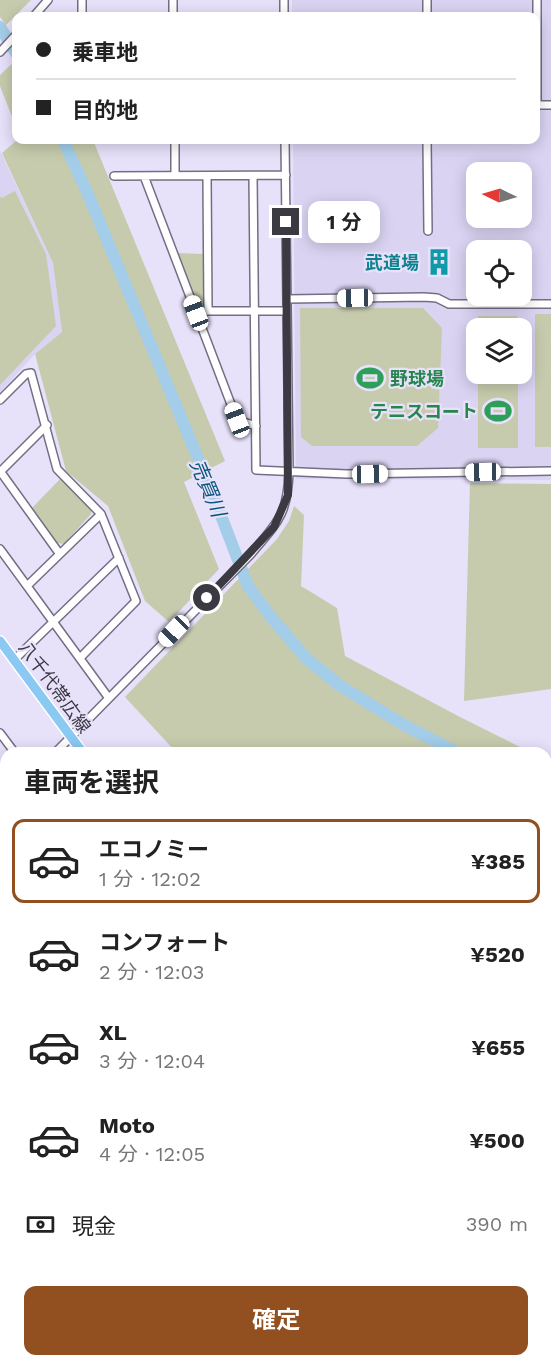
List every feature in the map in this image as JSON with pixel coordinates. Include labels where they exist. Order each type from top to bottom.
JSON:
[{"type":"main road","name":"八千代帯広線","points":[[0,641],[78,747]]},
{"type":"street","points":[[38,12],[48,0]]},
{"type":"street","points":[[0,52],[12,39]]},
{"type":"street","points":[[175,144],[175,175]]},
{"type":"street","points":[[60,747],[251,554],[281,515],[288,495],[289,471],[285,144]]},
{"type":"street","points":[[427,144],[428,231]]},
{"type":"street","points":[[114,176],[286,175]]},
{"type":"street","points":[[144,176],[237,420],[256,426]]},
{"type":"street","points":[[207,176],[208,310]]},
{"type":"street","points":[[252,176],[256,470],[347,474],[551,471]]},
{"type":"street","points":[[287,299],[424,297],[437,298],[449,304],[551,304]]},
{"type":"street","points":[[196,313],[208,310],[287,311]]},
{"type":"street","points":[[0,400],[26,374],[31,373],[47,425],[57,469],[101,514],[136,601],[80,658]]},
{"type":"street","points":[[47,425],[0,471],[59,553]]},
{"type":"street","points":[[27,586],[101,514]]},
{"type":"street","points":[[0,549],[108,697]]},
{"type":"street","points":[[14,660],[119,558]]},
{"type":"street","points":[[0,733],[10,747]]},
{"type":"shaded area","points":[[292,0],[551,0],[551,480],[296,479],[293,144],[540,144],[540,12],[292,12]]},
{"type":"shaded area","points":[[0,151],[53,263],[62,332],[35,354],[0,392]]},
{"type":"green space","points":[[0,0],[31,0],[19,12],[12,12],[12,19],[6,25],[0,17]]},
{"type":"green space","points":[[12,64],[12,117],[0,86],[0,75]]},
{"type":"green space","points":[[12,144],[95,144],[225,461],[184,482],[219,569],[169,622],[145,601],[108,506],[66,471],[35,354],[62,332],[53,263],[2,153]]},
{"type":"green space","points":[[15,191],[46,254],[56,326],[0,385],[0,196],[2,198]]},
{"type":"green space","points":[[177,253],[204,254],[204,305],[202,308],[196,306]]},
{"type":"green space","name":"野球場","points":[[300,308],[423,308],[442,328],[438,428],[417,446],[312,446],[301,437]]},
{"type":"green space","points":[[535,314],[551,314],[551,447],[535,447]]},
{"type":"green space","points":[[478,316],[517,316],[517,318],[478,318]]},
{"type":"green space","name":"テニスコート","points":[[478,384],[518,384],[518,448],[478,448]]},
{"type":"green space","points":[[60,479],[91,509],[91,514],[64,544],[57,543],[32,508]]},
{"type":"green space","points":[[470,483],[551,484],[551,689],[464,701]]},
{"type":"green space","points":[[294,506],[304,515],[301,586],[337,608],[345,656],[520,747],[171,747],[125,697],[277,539],[289,521]]},
{"type":"waterway","name":"売買川","points":[[0,27],[12,46]]},
{"type":"waterway","name":"売買川","points":[[65,144],[210,487],[248,586],[306,658],[339,685],[404,725],[446,747]]},
{"type":"place","name":"武道場","points":[[439,262]]},
{"type":"place","name":"野球場","points":[[370,378]]},
{"type":"place","name":"テニスコート","points":[[498,411]]},
{"type":"route","points":[[207,598],[251,554],[274,527],[288,495],[286,222]]}]
